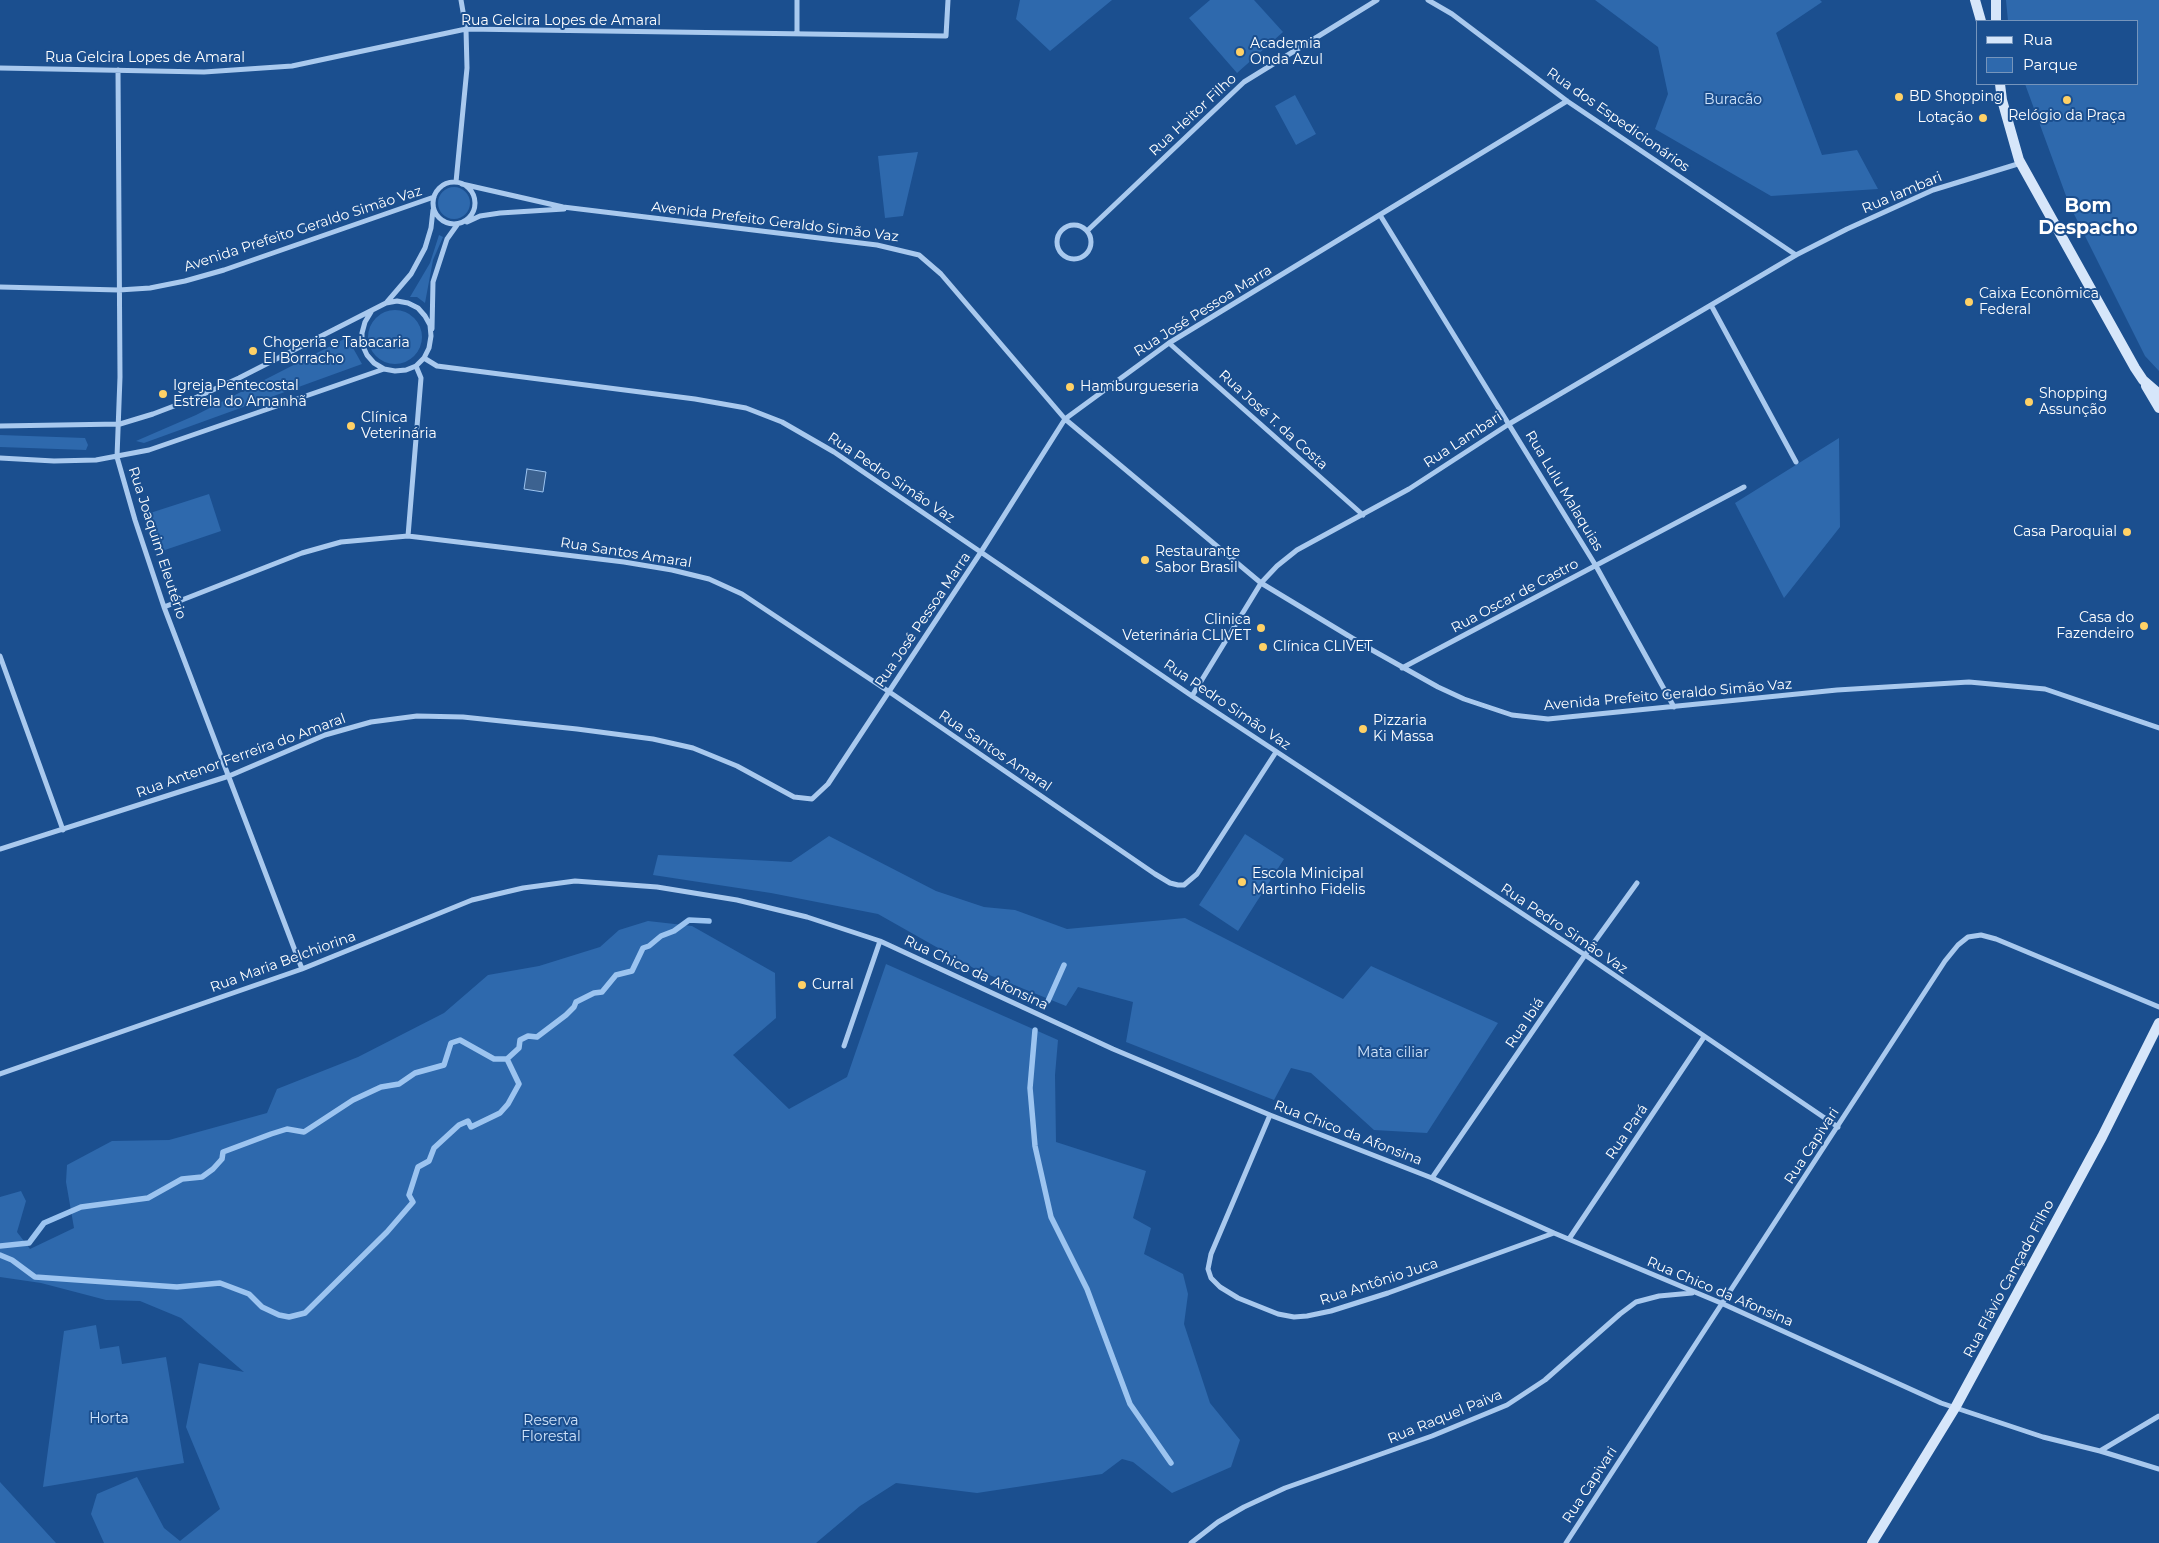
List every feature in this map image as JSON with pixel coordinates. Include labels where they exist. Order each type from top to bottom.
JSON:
[{"type":"main road","points":[[1975,0],[1981,20]]},
{"type":"main road","points":[[1996,0],[1996,20]]},
{"type":"main road","points":[[2000,85],[2002,100],[2021,163],[2159,408]]},
{"type":"main road","points":[[2143,380],[2159,394]]},
{"type":"main road","name":"Rua Flávio Cançado Filho","points":[[1872,1543],[1955,1408],[2102,1136],[2159,1023]]},
{"type":"street","points":[[456,182],[467,68],[466,29],[461,0]]},
{"type":"street","points":[[796,0],[797,34]]},
{"type":"street","name":"Rua Gelcira Lopes de Amaral","points":[[0,68],[204,72],[292,66],[466,29],[946,36],[948,0]]},
{"type":"street","name":"Rua Heitor Filho","points":[[1087,231],[1244,82],[1377,0]]},
{"type":"street","name":"Rua dos Espedicionários","points":[[1428,0],[1452,14],[1568,101],[1796,256]]},
{"type":"street","name":"Rua Joaquim Eleutério","points":[[118,70],[120,424],[117,457],[135,520],[164,607],[302,969]]},
{"type":"street","name":"Rua José Pessoa Marra","points":[[812,799],[828,784],[981,552],[1065,419],[1169,343],[1568,101]]},
{"type":"street","name":"Rua lambari","points":[[1796,256],[1847,229],[1933,190],[2021,163]]},
{"type":"street","points":[[0,426],[120,424],[195,398],[386,303],[396,294],[411,274],[425,248],[431,228],[434,197],[442,186],[456,182],[473,192],[476,206],[474,213],[464,223]]},
{"type":"street","name":"Avenida Prefeito Geraldo Simão Vaz","points":[[462,184],[563,207],[877,245],[919,255],[941,274],[1065,419],[1261,583],[1402,668],[1464,699],[1512,715],[1548,719],[1838,690],[1969,682],[2045,689],[2159,728]]},
{"type":"street","name":"Avenida Prefeito Geraldo Simão Vaz","points":[[0,287],[119,290],[150,288],[224,270],[434,197]]},
{"type":"street","points":[[433,204],[438,217],[450,224],[457,225],[480,216],[500,212],[574,208]]},
{"type":"street","name":"Rua Lulu Malaquias","points":[[1380,215],[1596,566],[1674,707]]},
{"type":"street","points":[[371,312],[362,332],[362,344],[367,355],[374,363],[384,369],[406,370],[416,366],[424,358],[429,348],[432,336],[433,282],[447,239],[457,225]]},
{"type":"street","points":[[1077,226],[1087,231],[1091,247],[1084,256],[1074,260],[1060,252],[1057,247],[1058,236],[1065,227],[1077,226]]},
{"type":"street","name":"Rua Lambari","points":[[1192,696],[1261,583],[1277,566],[1297,550],[1409,489],[1509,424],[1796,256]]},
{"type":"street","points":[[386,303],[397,301],[408,303],[418,308],[430,325],[432,336]]},
{"type":"street","points":[[1711,305],[1796,462]]},
{"type":"street","name":"Rua José T. da Costa","points":[[1169,343],[1363,515]]},
{"type":"street","name":"Rua Pedro Simão Vaz","points":[[424,358],[437,366],[694,399],[746,408],[782,422],[834,452],[1192,696],[1585,955],[1838,1127]]},
{"type":"street","points":[[408,536],[421,378],[416,366]]},
{"type":"street","points":[[0,458],[54,461],[96,460],[149,450],[384,369]]},
{"type":"street","name":"Rua Oscar de Castro","points":[[1402,668],[1744,487]]},
{"type":"street","name":"Rua Santos Amaral","points":[[164,607],[302,553],[341,542],[408,536],[624,562],[710,579],[742,594],[1170,883],[1184,885],[1198,874],[1276,752]]},
{"type":"street","points":[[0,656],[63,830]]},
{"type":"street","name":"Rua Antenor Ferreira do Amaral","points":[[0,850],[229,776],[325,735],[371,722],[417,716],[462,717],[653,739],[693,748],[737,766],[794,797],[812,799]]},
{"type":"street","name":"Rua Maria Belchiorina","points":[[0,1074],[302,969],[472,900],[523,888],[575,881]]},
{"type":"street","name":"Rua Chico da Afonsina","points":[[575,881],[657,887],[737,900],[807,917],[880,941],[1113,1049],[1432,1178],[1554,1233],[1693,1293],[1721,1303],[1955,1408],[2043,1437],[2100,1451],[2159,1469]]},
{"type":"street","name":"Rua Ibiá","points":[[1432,1178],[1585,955],[1638,883]]},
{"type":"street","name":"Rua Capivari","points":[[1566,1543],[1945,961],[1958,945],[1968,937],[1981,935],[2012,944],[2159,1007]]},
{"type":"street","points":[[844,1046],[880,941]]},
{"type":"street","name":"Rua Pará","points":[[1570,1239],[1704,1037]]},
{"type":"street","name":"Rua Antônio Juca","points":[[1270,1114],[1211,1254],[1208,1269],[1211,1278],[1220,1287],[1238,1298],[1278,1314],[1294,1317],[1331,1311],[1554,1233]]},
{"type":"street","name":"Rua Raquel Paiva","points":[[1191,1543],[1224,1518],[1286,1488],[1432,1436],[1507,1405],[1546,1380],[1636,1302],[1659,1296],[1693,1293]]},
{"type":"street","points":[[2100,1451],[2159,1416]]},
{"type":"green space","points":[[1020,0],[1112,0],[1050,51],[1016,19]]},
{"type":"green space","name":"Academia Onda Azul","points":[[1210,0],[1254,0],[1283,32],[1237,73],[1189,18]]},
{"type":"green space","name":"Buracão","points":[[1595,0],[1820,0],[1822,2],[1776,33],[1822,155],[1857,150],[1878,189],[1771,196],[1655,129],[1668,94],[1658,47]]},
{"type":"green space","points":[[2006,0],[2159,0],[2159,371],[2145,356],[2069,204],[2025,85],[2139,85],[2139,20],[2008,20]]},
{"type":"green space","points":[[1295,95],[1316,134],[1296,145],[1275,106]]},
{"type":"green space","points":[[918,152],[903,216],[885,218],[878,156]]},
{"type":"green space","points":[[454,187],[460,188],[465,192],[469,197],[469,209],[465,214],[460,218],[454,219],[448,218],[443,214],[439,209],[438,203],[439,197],[443,192],[448,188]]},
{"type":"green space","points":[[439,235],[443,237],[433,260],[425,303],[417,297],[410,297],[430,263]]},
{"type":"green space","points":[[395,310],[405,312],[414,318],[420,327],[422,337],[420,347],[414,356],[405,362],[395,364],[385,362],[376,356],[370,347],[368,337],[370,327],[376,318],[385,312]]},
{"type":"green space","points":[[352,335],[353,348],[362,364],[144,443],[136,441],[196,415]]},
{"type":"green space","points":[[0,435],[85,438],[88,445],[86,450],[0,447]]},
{"type":"green space","points":[[1839,438],[1840,527],[1784,598],[1735,503]]},
{"type":"green space","points":[[209,494],[221,531],[159,552],[147,514]]},
{"type":"green space","name":"Escola Minicipal Martinho Fidelis","points":[[1245,834],[1284,859],[1238,931],[1199,905]]},
{"type":"green space","name":"Mata ciliar","points":[[829,836],[936,891],[984,907],[1015,910],[1067,929],[1185,918],[1343,999],[1371,966],[1498,1023],[1427,1133],[1374,1130],[1311,1073],[1291,1068],[1274,1100],[1126,1042],[1133,1002],[1078,987],[1066,1006],[977,970],[878,914],[771,893],[653,875],[658,855],[791,862]]},
{"type":"green space","name":"Reserva Florestal","points":[[648,921],[692,926],[775,973],[776,1018],[733,1055],[789,1109],[847,1077],[886,964],[1058,1040],[1055,1075],[1056,1142],[1146,1171],[1133,1218],[1151,1228],[1144,1254],[1183,1274],[1188,1294],[1184,1324],[1210,1403],[1240,1440],[1231,1467],[1172,1493],[1133,1462],[1122,1459],[1102,1474],[977,1493],[896,1483],[860,1506],[816,1543],[104,1543],[91,1514],[97,1494],[137,1477],[164,1528],[180,1541],[220,1509],[186,1427],[199,1363],[244,1372],[181,1318],[140,1301],[106,1300],[41,1283],[0,1277],[0,1197],[21,1191],[26,1201],[17,1232],[30,1249],[74,1228],[66,1182],[67,1165],[112,1141],[169,1140],[267,1113],[277,1089],[358,1057],[444,1013],[488,975],[539,966],[600,947],[619,930]]},
{"type":"green space","name":"Horta","points":[[96,1325],[100,1349],[119,1346],[122,1364],[166,1357],[184,1463],[43,1487],[64,1331]]},
{"type":"green space","points":[[0,1482],[56,1543],[0,1543]]},
{"type":"shaded area","points":[[527,469],[546,472],[543,492],[524,489]]},
{"type":"waterway","points":[[0,1255],[12,1260],[35,1277],[177,1287],[220,1283],[249,1294],[262,1307],[279,1315],[289,1317],[305,1313],[387,1232],[413,1202],[409,1195],[418,1167],[429,1161],[434,1148],[459,1125],[468,1121],[471,1127],[500,1113],[508,1104],[519,1084],[507,1059],[519,1048],[520,1040],[528,1036],[537,1037],[566,1015],[576,1002],[594,993],[602,992],[616,975],[632,971],[643,948],[649,946],[661,936],[674,931],[689,920],[709,921]]},
{"type":"waterway","points":[[1048,1001],[1064,965]]},
{"type":"waterway","points":[[1035,1030],[1030,1088],[1035,1146],[1051,1217],[1087,1289],[1130,1404],[1171,1463]]},
{"type":"waterway","points":[[0,1246],[29,1243],[44,1223],[81,1207],[148,1198],[182,1179],[202,1177],[222,1159],[223,1152],[287,1129],[304,1132],[353,1100],[381,1087],[399,1084],[415,1073],[444,1065],[451,1043],[460,1040],[494,1059],[507,1059]]},
{"type":"place","name":"Academia Onda Azul","points":[[1240,52]]},
{"type":"place","name":"BD Shopping","points":[[1899,97]]},
{"type":"place","name":"Relógio da Praça","points":[[2067,100]]},
{"type":"place","name":"Lotação","points":[[1983,118]]},
{"type":"place","name":"Caixa Econômica Federal","points":[[1969,302]]},
{"type":"place","name":"Choperia e Tabacaria El Borracho","points":[[253,351]]},
{"type":"place","name":"Hamburgueseria","points":[[1070,387]]},
{"type":"place","name":"Igreja Pentecostal Estrela do Amanhã","points":[[163,394]]},
{"type":"place","name":"Shopping Assunção","points":[[2029,402]]},
{"type":"place","name":"Clínica Veterinária","points":[[351,426]]},
{"type":"place","name":"Casa Paroquial","points":[[2127,532]]},
{"type":"place","name":"Restaurante Sabor Brasil","points":[[1145,560]]},
{"type":"place","name":"Casa do Fazendeiro","points":[[2144,626]]},
{"type":"place","name":"Clinica Veterinária CLIVET","points":[[1261,628]]},
{"type":"place","name":"Clínica CLIVET","points":[[1263,647]]},
{"type":"place","name":"Pizzaria Ki Massa","points":[[1363,729]]},
{"type":"place","name":"Escola Minicipal Martinho Fidelis","points":[[1242,882]]},
{"type":"place","name":"Curral","points":[[802,985]]},
{"type":"district","name":"Bom Despacho","points":[[2088,217]]}]
